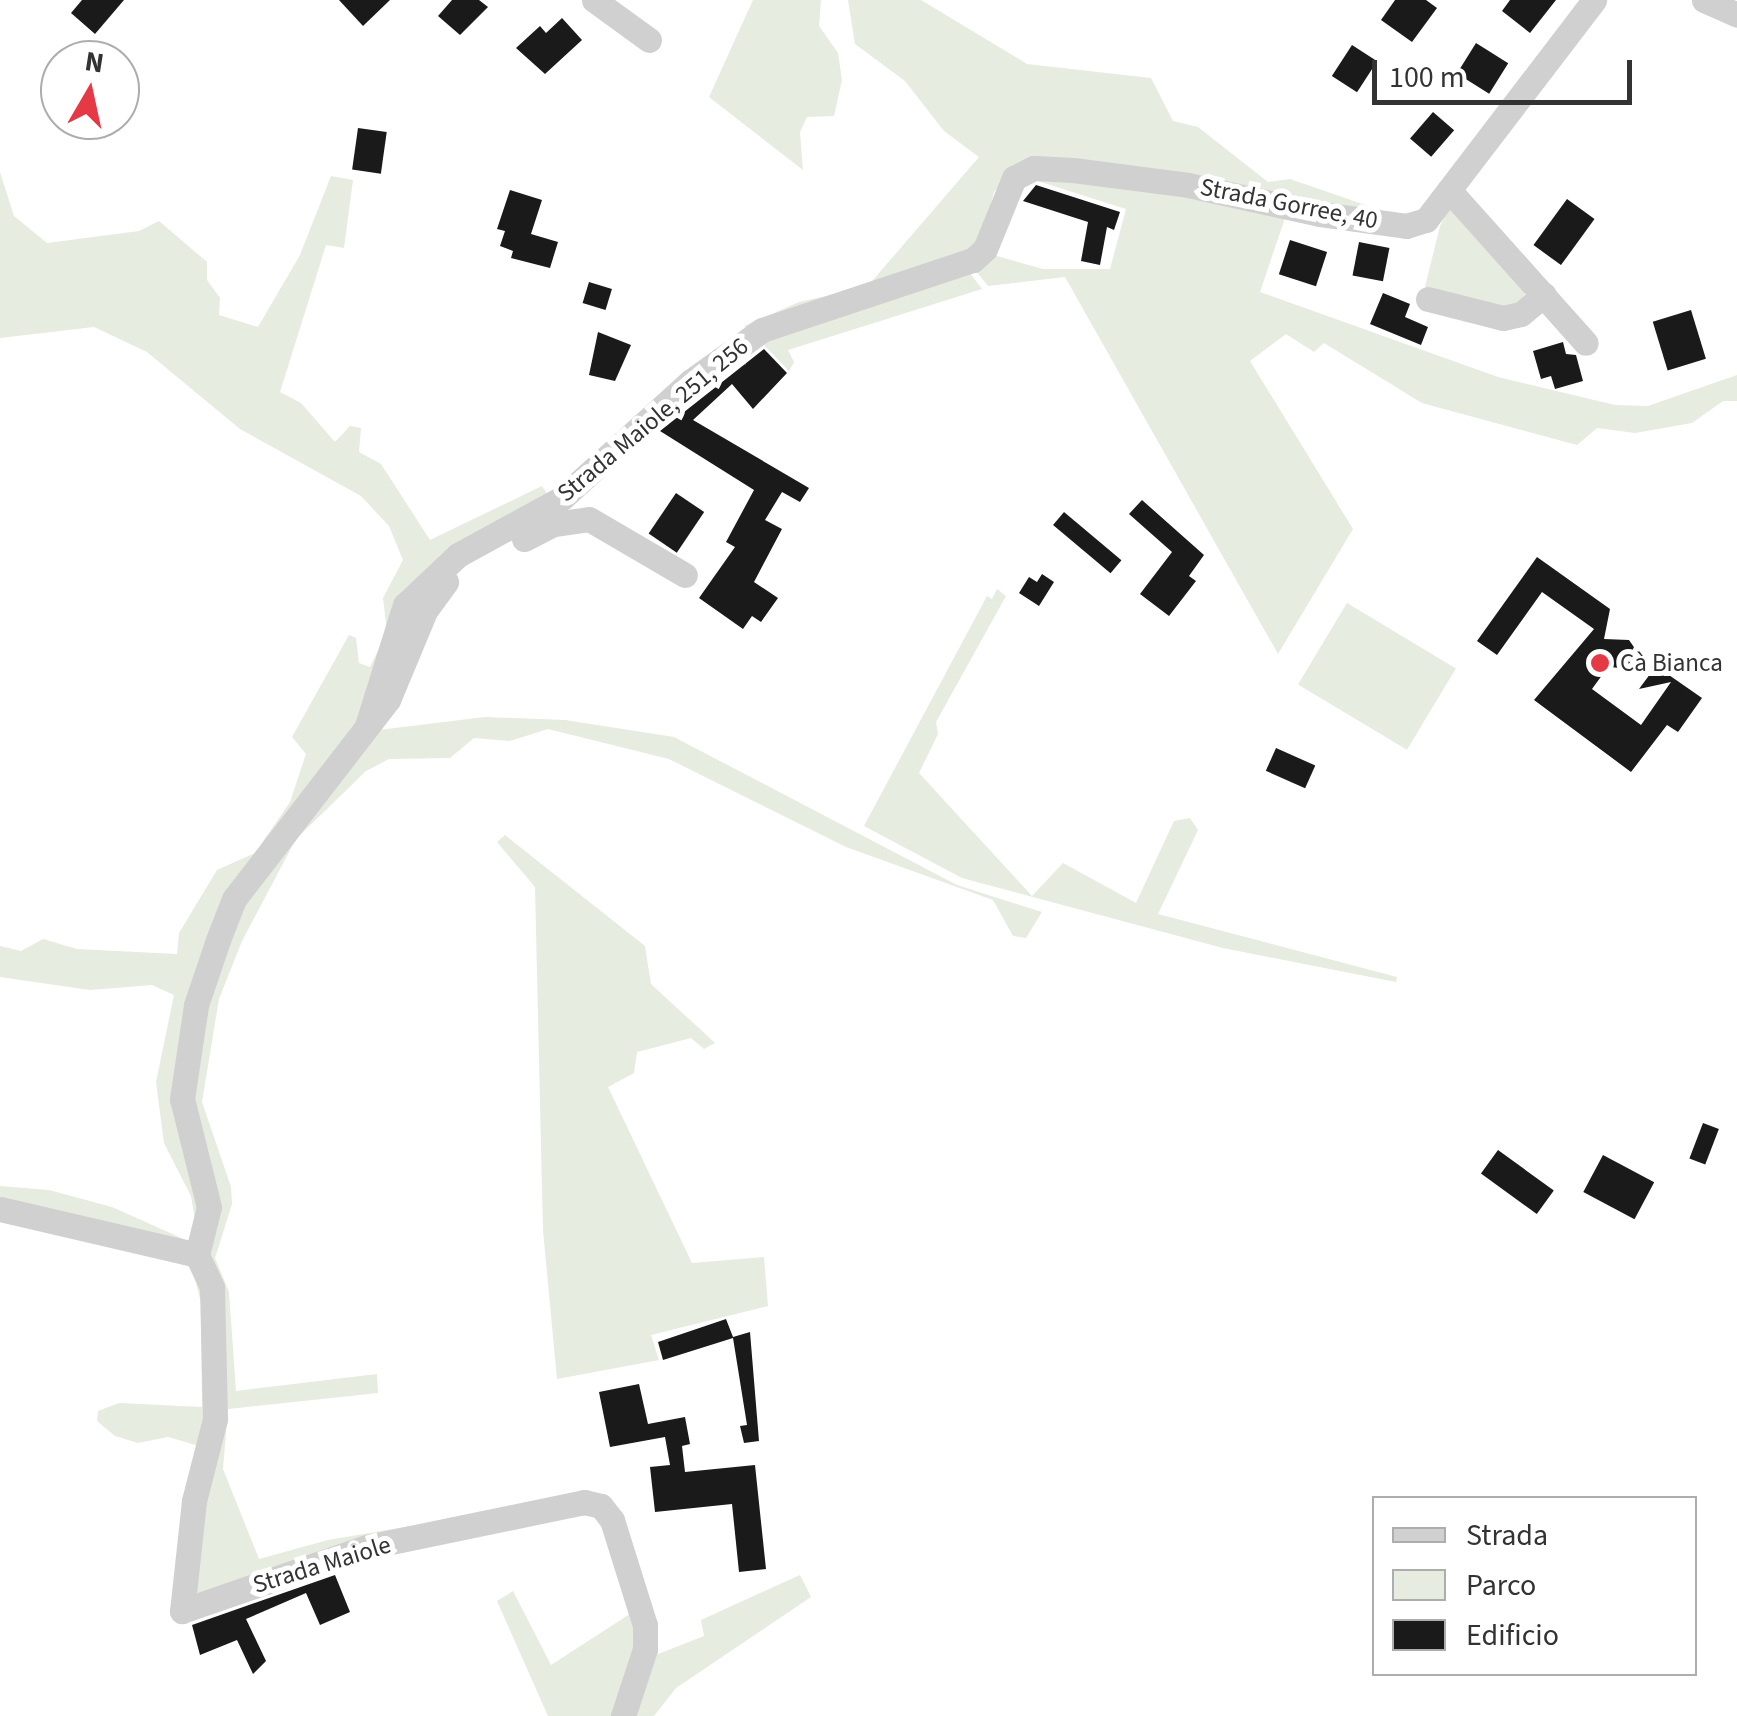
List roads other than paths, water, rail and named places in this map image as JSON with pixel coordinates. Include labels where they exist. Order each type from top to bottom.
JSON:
[{"type":"street","points":[[594,0],[649,40]]},
{"type":"street","name":"Strada Gorree, 40","points":[[984,249],[1003,195],[1014,178],[1034,168],[1146,178],[1406,226],[1426,220],[1594,0]]},
{"type":"street","points":[[1704,0],[1737,15]]},
{"type":"street","points":[[1449,190],[1586,343]]},
{"type":"street","name":"Strada Maiole, 251, 256","points":[[367,726],[405,605],[458,555],[562,498],[690,382],[762,330],[955,269],[984,249]]},
{"type":"street","points":[[1428,300],[1503,318],[1520,314],[1544,295]]},
{"type":"street","points":[[0,1209],[197,1255],[209,1207],[182,1099],[196,1005],[234,899],[388,700],[425,611],[442,585],[554,524],[589,519],[685,575]]},
{"type":"street","name":"Strada Maiole","points":[[197,1255],[212,1287],[215,1420],[194,1500],[182,1610],[367,1547],[584,1502],[601,1506],[612,1520],[644,1625],[645,1649],[623,1716]]},
{"type":"place","name":"Cà Bianca","points":[[1600,663]]}]
